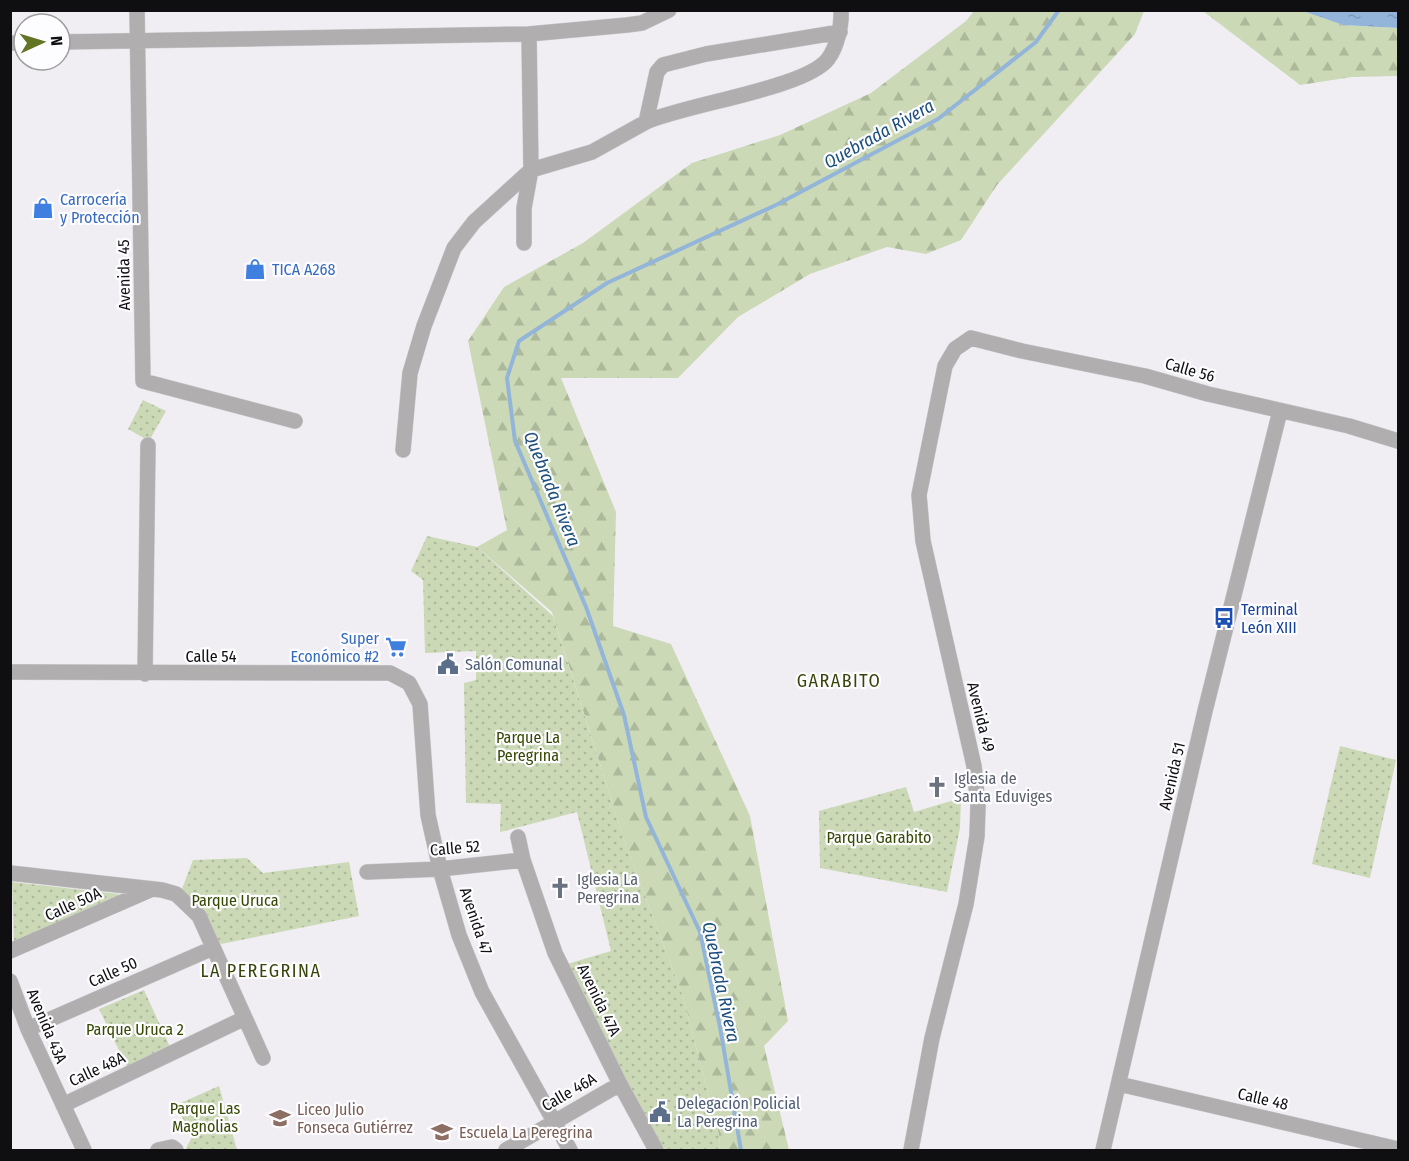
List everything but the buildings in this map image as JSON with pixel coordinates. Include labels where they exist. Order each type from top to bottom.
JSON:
[{"type":"street","name":"Avenida 45","points":[[137,10],[143,381],[295,421]]},
{"type":"street","points":[[403,450],[410,374],[424,326],[454,248],[474,222],[531,170],[592,152],[670,111],[798,80],[828,59],[840,32],[841,10]]},
{"type":"street","points":[[72,42],[529,34],[627,26],[660,13]]},
{"type":"street","points":[[646,122],[657,72],[663,65],[706,54],[840,32]]},
{"type":"street","points":[[524,243],[524,207],[531,170],[529,34]]},
{"type":"street","name":"Calle 56","points":[[971,338],[1145,376],[1280,411],[1349,426],[1398,441]]},
{"type":"street","name":"Avenida 49","points":[[911,1150],[932,1038],[966,904],[977,836],[978,806],[974,766],[923,541],[919,495],[945,366],[955,349],[971,338]]},
{"type":"street","name":"Avenida 51","points":[[1103,1150],[1204,711],[1280,411]]},
{"type":"street","points":[[145,674],[148,445]]},
{"type":"street","name":"Calle 54","points":[[10,672],[390,674],[409,683]]},
{"type":"street","name":"Avenida 47","points":[[409,683],[420,704],[428,815],[459,935],[482,992],[570,1150]]},
{"type":"street","points":[[518,837],[523,860]]},
{"type":"street","name":"Calle 52","points":[[367,872],[523,860]]},
{"type":"street","name":"Avenida 47A","points":[[523,860],[555,953],[620,1084],[656,1150]]},
{"type":"street","points":[[10,873],[176,894],[199,916],[263,1058]]},
{"type":"street","name":"Calle 50A","points":[[10,951],[150,890]]},
{"type":"street","name":"Calle 50","points":[[28,1029],[213,948]]},
{"type":"street","name":"Avenida 43A","points":[[10,981],[28,1029],[84,1150]]},
{"type":"street","name":"Calle 48A","points":[[63,1105],[245,1018]]},
{"type":"street","name":"Calle 46A","points":[[507,1150],[620,1084]]},
{"type":"street","name":"Calle 48","points":[[1119,1084],[1398,1149]]},
{"type":"street","points":[[158,1150],[172,1147],[176,1150]]},
{"type":"green space","points":[[974,11],[1144,11],[1135,34],[997,185],[961,240],[926,254],[887,247],[810,274],[738,317],[678,378],[561,378],[616,512],[613,626],[671,644],[750,816],[788,1021],[764,1046],[789,1150],[720,1150],[719,1135],[683,997],[624,840],[552,612],[477,547],[507,530],[468,341],[504,287],[583,243],[692,163],[780,135],[871,93],[966,21]]},
{"type":"green space","points":[[1203,11],[1303,11],[1343,25],[1398,28],[1398,76],[1352,77],[1300,85]]},
{"type":"green space","points":[[143,400],[166,411],[149,441],[128,429]]},
{"type":"green space","name":"Parque La Peregrina","points":[[427,536],[477,547],[553,616],[624,840],[683,997],[719,1135],[720,1150],[665,1150],[630,1092],[567,964],[611,951],[577,812],[500,832],[501,804],[466,803],[464,683],[476,680],[476,651],[425,653],[423,580],[411,571]]},
{"type":"green space","points":[[1340,746],[1396,760],[1370,878],[1312,864]]},
{"type":"green space","name":"Parque Garabito","points":[[906,787],[914,812],[961,798],[960,828],[947,892],[820,868],[819,811]]},
{"type":"green space","name":"Parque Uruca","points":[[247,858],[263,873],[349,862],[359,916],[221,944],[180,894],[193,860]]},
{"type":"green space","points":[[12,882],[119,894],[111,903],[14,945]]},
{"type":"green space","name":"Parque Uruca 2","points":[[144,990],[171,1049],[128,1069],[99,1009]]},
{"type":"green space","name":"Parque Las Magnolias","points":[[219,1086],[237,1150],[185,1150],[192,1137],[176,1105]]},
{"type":"water","points":[[1303,11],[1398,11],[1398,28],[1343,25]]},
{"type":"waterway","name":"Quebrada Rivera","points":[[741,1150],[720,1027],[700,932],[646,817],[624,715],[586,607],[515,441],[507,378],[519,341],[607,283],[776,205],[938,119],[1036,42],[1059,10]]},
{"type":"place","name":"Carrocería y Protección","points":[[43,208]]},
{"type":"place","name":"TICA A268","points":[[255,269]]},
{"type":"place","name":"Terminal León XIII","points":[[1224,618]]},
{"type":"place","name":"Super Económico #2","points":[[396,647]]},
{"type":"place","name":"Salón Comunal","points":[[448,664]]},
{"type":"place","name":"Iglesia de Santa Eduviges","points":[[937,787]]},
{"type":"place","name":"Iglesia La Peregrina","points":[[560,888]]},
{"type":"place","name":"Delegación Policial La Peregrina","points":[[660,1112]]},
{"type":"place","name":"Liceo Julio Fonseca Gutiérrez","points":[[280,1118]]},
{"type":"place","name":"Escuela La Peregrina","points":[[442,1132]]},
{"type":"district","name":"GARABITO","points":[[839,681]]},
{"type":"district","name":"LA PEREGRINA","points":[[261,971]]}]
